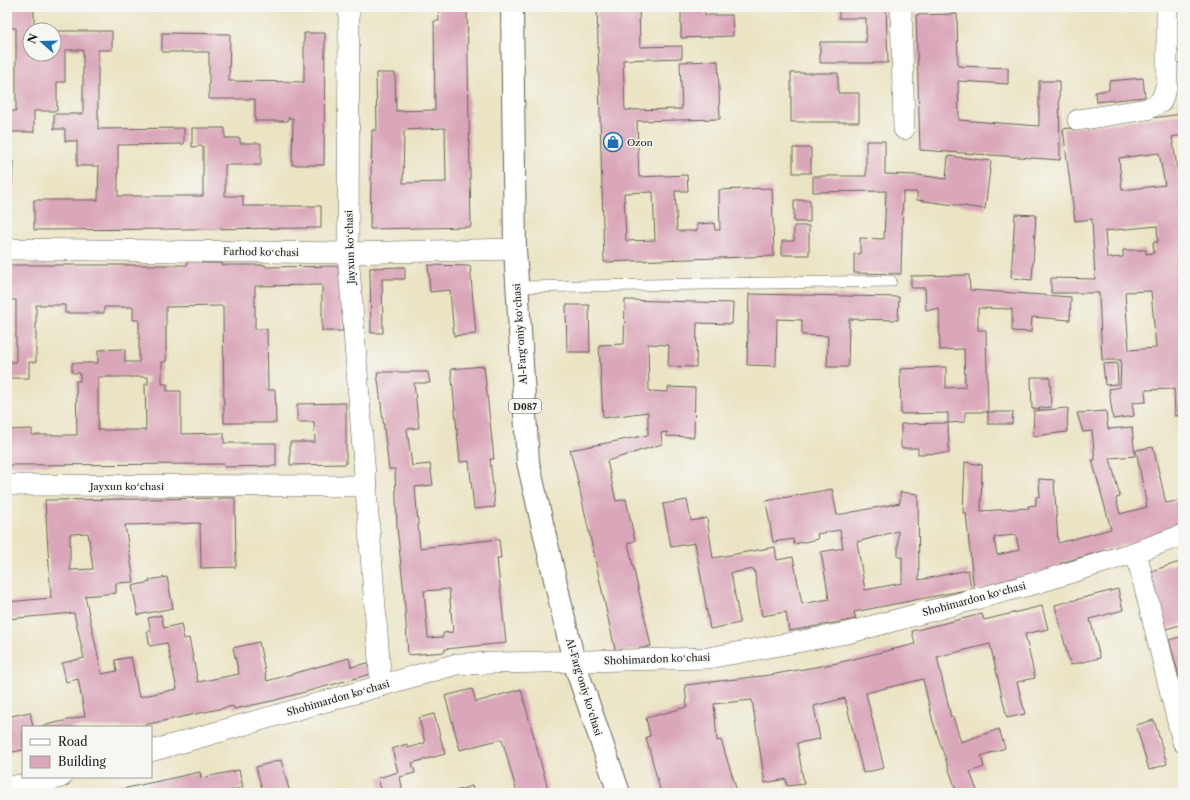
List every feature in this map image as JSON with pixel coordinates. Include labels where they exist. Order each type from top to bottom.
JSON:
[{"type":"main road","name":"Al-Fargʻoniy koʻchasi","points":[[512,7],[515,249],[528,462],[574,662],[619,793]]},
{"type":"street","name":"Jayxun koʻchasi","points":[[350,7],[348,253],[367,486],[381,686]]},
{"type":"street","points":[[900,7],[904,129]]},
{"type":"street","points":[[1078,120],[1147,109],[1161,102],[1167,84],[1167,7]]},
{"type":"street","name":"Farhod koʻchasi","points":[[7,249],[348,253],[515,249]]},
{"type":"street","name":"Jayxun koʻchasi","points":[[7,485],[367,486]]},
{"type":"street","name":"Shohimardon koʻchasi","points":[[152,751],[456,664],[708,658],[847,633],[1040,582],[1136,552],[1183,535]]},
{"type":"street","points":[[1136,552],[1183,742]]},
{"type":"street","points":[[7,787],[44,782],[58,778]]},
{"type":"lane","points":[[517,287],[891,281]]},
{"type":"building","points":[[7,7],[34,7],[34,22],[22,22],[22,62],[62,62],[62,31],[112,31],[112,50],[98,50],[98,129],[184,128],[184,144],[118,145],[118,196],[203,196],[203,146],[192,147],[192,128],[225,128],[225,138],[240,138],[240,143],[261,143],[261,165],[225,165],[225,196],[243,196],[243,206],[321,206],[321,228],[34,230],[34,200],[98,200],[99,166],[77,166],[77,141],[65,141],[65,129],[54,129],[54,114],[83,114],[83,50],[65,50],[65,82],[57,82],[57,111],[34,111],[34,132],[7,132],[7,111],[16,111],[16,28],[7,28]]},
{"type":"building","points":[[438,7],[467,7],[471,227],[370,229],[372,130],[377,130],[376,73],[395,73],[396,111],[435,110],[434,21],[439,21]],"holes":[[[445,128],[446,182],[403,183],[404,130]]]},
{"type":"building","points":[[597,7],[639,7],[640,47],[682,46],[682,58],[623,60],[625,110],[682,109],[680,62],[718,61],[720,119],[637,121],[639,177],[687,175],[688,191],[675,191],[677,231],[697,231],[697,224],[714,223],[715,230],[720,230],[719,190],[772,188],[774,256],[604,262]],"holes":[[[653,192],[655,240],[626,241],[624,193]]]},
{"type":"building","points":[[681,7],[705,7],[705,15],[732,15],[733,36],[681,38]]},
{"type":"building","points":[[839,7],[886,7],[888,63],[820,63],[820,42],[866,42],[866,18],[839,18]]},
{"type":"building","points":[[957,14],[958,66],[1008,68],[1008,84],[958,81],[959,120],[1039,126],[1039,81],[1059,81],[1060,160],[920,150],[916,15]]},
{"type":"building","points":[[162,33],[230,34],[229,81],[304,82],[304,33],[325,33],[324,165],[292,165],[293,118],[288,118],[288,121],[255,121],[255,99],[209,99],[209,52],[162,52]]},
{"type":"building","points":[[1176,51],[1183,51],[1183,63],[1177,63]]},
{"type":"building","points":[[791,73],[838,73],[838,93],[859,93],[859,122],[791,122]]},
{"type":"building","points":[[1143,78],[1145,97],[1096,102],[1095,92],[1109,90],[1109,81]]},
{"type":"building","points":[[1179,100],[1183,100],[1183,110],[1179,110]]},
{"type":"building","points":[[1183,114],[1183,135],[1172,137],[1183,203],[1183,256],[1177,256],[1181,304],[1183,304],[1183,415],[1175,416],[1174,389],[1145,390],[1146,402],[1132,403],[1134,416],[1113,419],[1109,389],[1120,387],[1121,360],[1102,360],[1099,293],[1051,293],[1051,278],[1095,279],[1092,219],[1075,221],[1063,129]],"holes":[[[1159,153],[1165,185],[1122,190],[1119,158]],[[1157,226],[1158,242],[1153,242],[1154,253],[1146,254],[1146,250],[1123,250],[1123,257],[1107,258],[1105,231]],[[1151,291],[1156,348],[1129,350],[1125,292]]]},
{"type":"building","points":[[866,141],[885,141],[885,174],[918,175],[946,179],[948,156],[991,161],[985,209],[917,200],[917,192],[903,192],[901,274],[854,273],[854,254],[860,254],[860,238],[884,239],[886,191],[813,192],[813,176],[866,176]]},
{"type":"building","points":[[793,148],[811,148],[811,173],[793,173]]},
{"type":"building","points":[[7,161],[13,161],[12,187],[7,187]]},
{"type":"building","points":[[794,200],[810,200],[810,222],[794,222]]},
{"type":"building","points":[[1015,214],[1036,215],[1032,280],[1011,278]]},
{"type":"building","points":[[794,226],[809,226],[809,255],[782,255],[782,241],[794,241]]},
{"type":"building","points":[[187,259],[202,259],[202,263],[222,263],[222,265],[265,265],[266,267],[342,266],[343,331],[322,331],[322,285],[255,286],[255,329],[267,329],[268,390],[275,390],[276,423],[224,423],[223,306],[166,307],[166,362],[162,362],[162,384],[167,384],[167,391],[181,391],[181,434],[224,433],[224,443],[276,443],[276,466],[224,467],[224,464],[7,465],[7,430],[32,429],[32,435],[77,435],[76,381],[80,381],[80,373],[72,373],[72,363],[98,363],[98,350],[125,349],[125,362],[139,362],[139,320],[133,320],[133,307],[104,307],[104,313],[65,313],[65,305],[36,305],[36,362],[29,362],[29,378],[7,378],[7,362],[16,362],[16,300],[7,300],[7,265],[187,265]],"holes":[[[98,377],[148,377],[148,384],[145,384],[146,430],[98,430]]]},
{"type":"building","points":[[428,265],[470,266],[476,334],[454,336],[450,290],[430,292]]},
{"type":"building","points":[[405,267],[405,279],[382,279],[383,333],[371,333],[370,268]]},
{"type":"building","points":[[969,275],[970,290],[1071,297],[1070,320],[1032,317],[1031,332],[1012,331],[1012,309],[978,308],[978,330],[986,330],[988,412],[965,412],[965,422],[948,423],[948,413],[901,414],[900,369],[946,367],[946,388],[965,387],[964,349],[940,350],[939,309],[926,310],[925,288],[911,288],[911,276]]},
{"type":"building","points":[[749,294],[899,297],[898,320],[849,319],[848,367],[827,367],[828,336],[802,335],[802,320],[777,319],[776,366],[747,365]]},
{"type":"building","points":[[625,300],[733,303],[732,324],[697,323],[696,367],[668,366],[669,345],[648,344],[649,391],[668,392],[668,387],[695,388],[694,437],[666,436],[667,432],[661,433],[662,444],[607,461],[616,501],[626,499],[635,541],[628,543],[651,646],[616,654],[570,450],[648,435],[648,412],[603,418],[599,345],[624,344]]},
{"type":"building","points":[[566,305],[589,305],[590,352],[567,352]]},
{"type":"building","points":[[1117,363],[1118,384],[1105,385],[1103,364]]},
{"type":"building","points":[[484,366],[494,459],[490,459],[495,507],[474,509],[469,461],[460,462],[451,369]]},
{"type":"building","points":[[377,372],[428,372],[430,383],[414,383],[419,428],[407,429],[412,466],[430,464],[433,485],[415,487],[420,548],[499,539],[501,558],[497,558],[506,643],[445,649],[445,652],[408,655],[404,594],[397,527],[395,469],[389,469]],"holes":[[[449,589],[453,632],[443,633],[443,637],[428,638],[424,591]]]},
{"type":"building","points":[[1031,377],[1050,377],[1051,407],[1032,409]]},
{"type":"building","points":[[346,403],[346,464],[290,465],[290,442],[315,442],[314,422],[297,422],[297,404]]},
{"type":"building","points":[[1068,408],[1067,432],[1033,436],[1034,411]]},
{"type":"building","points":[[1106,411],[1108,429],[1132,427],[1135,456],[1110,458],[1120,497],[1116,498],[1120,514],[1147,507],[1136,450],[1153,447],[1166,503],[1183,500],[1183,534],[1153,537],[1060,563],[1060,567],[974,591],[966,513],[963,513],[965,462],[982,465],[981,511],[1029,508],[1028,506],[1036,505],[1036,497],[1040,496],[1039,479],[1054,480],[1058,543],[1111,529],[1092,460],[1095,460],[1092,431],[1083,432],[1077,413]],"holes":[[[1016,535],[1019,550],[997,555],[994,537]]]},
{"type":"building","points":[[988,412],[1013,412],[1012,424],[988,424]]},
{"type":"building","points":[[948,423],[949,453],[918,454],[918,448],[901,448],[901,424]]},
{"type":"building","points":[[832,489],[837,515],[900,503],[900,492],[918,494],[919,580],[968,570],[971,589],[854,612],[856,619],[789,631],[786,612],[762,616],[754,569],[731,573],[740,623],[710,629],[695,543],[671,547],[663,504],[687,500],[691,521],[707,518],[713,558],[775,547],[777,560],[793,557],[802,604],[829,599],[821,552],[843,548],[840,530],[817,534],[818,539],[794,544],[793,539],[773,542],[766,501]],"holes":[[[898,531],[898,557],[902,557],[902,583],[865,590],[857,542]]]},
{"type":"building","points":[[235,498],[236,567],[201,568],[200,523],[125,525],[134,582],[116,583],[116,593],[85,596],[102,674],[117,671],[115,660],[131,657],[139,697],[177,689],[167,643],[150,646],[147,631],[151,631],[148,618],[161,615],[164,628],[181,624],[184,639],[189,638],[198,682],[239,674],[233,648],[259,642],[267,681],[349,658],[351,667],[368,663],[371,674],[272,701],[234,709],[233,706],[140,726],[42,726],[85,716],[78,679],[66,682],[62,663],[84,658],[74,613],[7,619],[7,602],[51,598],[45,500]],"holes":[[[88,533],[93,569],[70,570],[70,534]]]},
{"type":"building","points":[[1183,561],[1183,624],[1166,629],[1148,572]]},
{"type":"building","points":[[167,577],[173,608],[138,615],[132,586],[150,582],[149,580]]},
{"type":"building","points":[[1118,589],[1123,610],[1090,619],[1100,658],[1070,665],[1055,605]]},
{"type":"building","points":[[1042,606],[1048,629],[1025,634],[1035,678],[1017,682],[1025,714],[1007,718],[990,644],[937,657],[951,717],[953,717],[961,742],[999,729],[1005,748],[981,756],[984,767],[970,772],[978,793],[957,793],[933,722],[923,679],[866,693],[884,768],[863,773],[845,698],[814,706],[820,739],[797,743],[804,784],[787,786],[786,779],[765,783],[752,700],[714,704],[717,741],[721,740],[737,791],[731,793],[661,793],[646,737],[650,736],[646,718],[687,707],[685,685],[770,675],[837,663],[915,644],[912,631],[982,614],[984,620]]},
{"type":"building","points":[[1183,636],[1183,690],[1169,640]]},
{"type":"building","points":[[472,689],[476,702],[521,689],[549,793],[517,793],[502,739],[460,750],[445,696]]},
{"type":"building","points":[[30,712],[33,726],[22,726],[22,750],[7,753],[7,717]]},
{"type":"building","points":[[434,714],[445,754],[412,763],[415,773],[400,777],[403,792],[382,793],[378,778],[398,772],[392,749],[407,744],[408,748],[425,743],[419,718]]},
{"type":"building","points":[[1154,720],[1167,764],[1149,770],[1136,725]]},
{"type":"building","points":[[281,760],[290,793],[263,793],[256,767]]},
{"type":"building","points":[[239,770],[243,787],[223,793],[104,793],[200,772],[201,778]]},
{"type":"building","points":[[472,786],[474,793],[449,793]]},
{"type":"place","name":"Ozon","points":[[613,142]]}]
